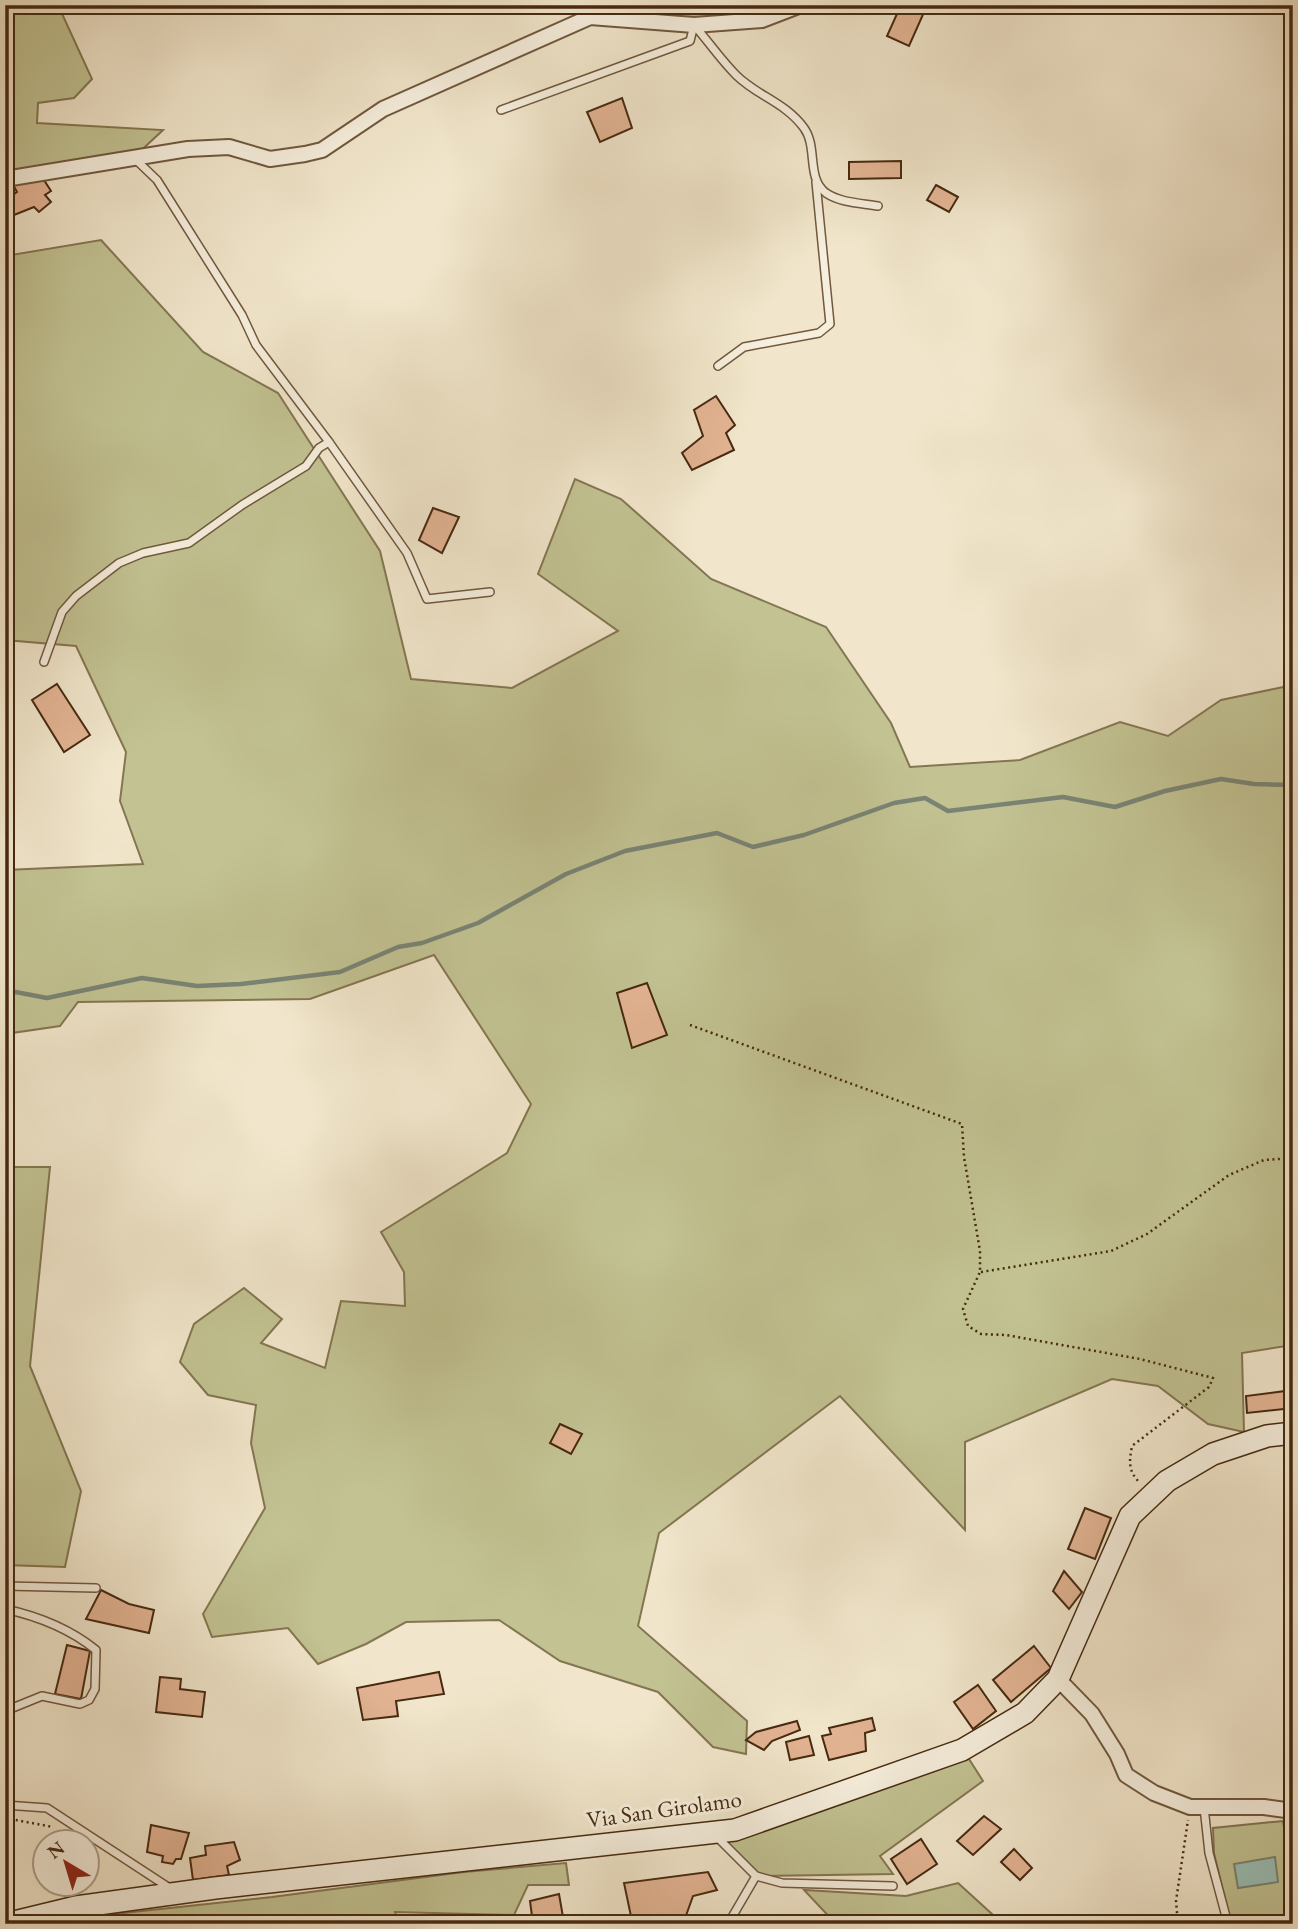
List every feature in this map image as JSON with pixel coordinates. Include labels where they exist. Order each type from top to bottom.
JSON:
[{"type":"street","points":[[5,179],[188,149],[229,147],[270,159],[305,154],[321,150],[383,109],[590,17],[694,25],[762,20],[801,5]]},
{"type":"street","name":"Via San Girolamo","points":[[6,1924],[76,1907],[735,1830],[962,1750],[1025,1713],[1058,1679],[1130,1516],[1167,1481],[1213,1454],[1267,1436],[1293,1433]]},
{"type":"street","points":[[1058,1679],[1092,1714],[1126,1774],[1154,1793],[1197,1807],[1265,1807],[1293,1811]]},
{"type":"lane","points":[[501,110],[690,41],[694,25]]},
{"type":"lane","points":[[694,25],[737,76],[783,105],[811,140],[830,324],[819,333],[744,347],[718,366]]},
{"type":"lane","points":[[134,157],[157,180],[242,315],[256,345],[407,553],[427,598],[490,592]]},
{"type":"lane","points":[[816,179],[824,192],[842,201],[878,206]]},
{"type":"lane","points":[[44,662],[62,612],[76,596],[119,563],[143,552],[188,543],[242,505],[306,466],[319,449],[329,442]]},
{"type":"lane","points":[[5,1586],[96,1588]]},
{"type":"lane","points":[[5,1609],[24,1613],[61,1628],[96,1650],[94,1689],[89,1700],[80,1704],[42,1696],[5,1711]]},
{"type":"lane","points":[[5,1805],[47,1808],[177,1894]]},
{"type":"lane","points":[[1197,1807],[1228,1924]]},
{"type":"lane","points":[[713,1833],[756,1876],[782,1883],[893,1886]]},
{"type":"lane","points":[[728,1924],[756,1876]]},
{"type":"path","points":[[690,1025],[962,1124],[964,1157],[981,1251],[980,1272],[963,1309],[968,1326],[981,1334],[1006,1335],[1140,1359],[1213,1378],[1209,1387],[1132,1446],[1128,1464],[1133,1476],[1152,1495]]},
{"type":"path","points":[[980,1272],[1111,1251],[1147,1234],[1229,1175],[1264,1160],[1293,1158]]},
{"type":"path","points":[[1178,1924],[1176,1901],[1197,1807]]},
{"type":"path","points":[[5,1818],[48,1828],[74,1825]]},
{"type":"green space","points":[[5,5],[58,5],[92,79],[74,98],[38,103],[37,123],[163,130],[134,157],[5,184]]},
{"type":"green space","points":[[653,5],[801,5],[762,20],[657,22]]},
{"type":"green space","points":[[101,240],[203,352],[278,393],[380,551],[411,679],[512,688],[618,631],[538,574],[575,479],[621,499],[711,579],[826,627],[891,723],[910,767],[1020,760],[1120,722],[1168,736],[1221,700],[1293,685],[1293,1345],[1242,1353],[1244,1432],[1208,1424],[1158,1386],[1112,1379],[965,1442],[965,1530],[840,1396],[659,1533],[638,1626],[747,1721],[746,1754],[713,1747],[658,1692],[560,1661],[499,1620],[406,1622],[366,1644],[318,1664],[288,1628],[212,1637],[203,1614],[265,1508],[251,1443],[256,1405],[208,1395],[180,1362],[194,1324],[244,1288],[282,1319],[261,1343],[325,1368],[341,1301],[405,1306],[404,1272],[381,1232],[507,1153],[531,1104],[434,955],[310,999],[78,1002],[60,1026],[5,1034],[5,870],[143,864],[120,801],[126,752],[76,646],[5,640],[5,256]]},
{"type":"green space","points":[[5,1167],[50,1167],[30,1366],[81,1491],[65,1567],[5,1565]]},
{"type":"green space","points":[[969,1759],[983,1781],[880,1856],[893,1874],[756,1876],[713,1833],[735,1830]]},
{"type":"green space","points":[[1283,1821],[1290,1861],[1293,1861],[1293,1917],[1259,1924],[1231,1924],[1214,1853],[1213,1828]]},
{"type":"green space","points":[[566,1863],[569,1885],[528,1885],[514,1915],[395,1912],[399,1924],[48,1924],[77,1918],[272,1897],[464,1872]]},
{"type":"green space","points":[[958,1883],[1003,1924],[836,1924],[804,1890],[906,1896]]},
{"type":"water","points":[[1275,1857],[1278,1882],[1238,1888],[1234,1864]]},
{"type":"building","points":[[901,5],[914,5],[925,10],[909,46],[887,36]]},
{"type":"building","points":[[622,98],[632,128],[600,142],[587,112]]},
{"type":"building","points":[[901,161],[901,178],[849,179],[849,162]]},
{"type":"building","points":[[42,177],[51,191],[45,195],[51,202],[39,212],[34,207],[9,217],[5,211],[5,200],[17,192],[12,183]]},
{"type":"building","points":[[936,185],[958,197],[949,212],[927,200]]},
{"type":"building","points":[[716,396],[735,425],[726,433],[734,450],[692,470],[682,453],[703,436],[694,410]]},
{"type":"building","points":[[433,508],[459,517],[442,553],[419,540]]},
{"type":"building","points":[[57,684],[90,735],[64,752],[32,700]]},
{"type":"building","points":[[647,983],[667,1035],[632,1048],[617,993]]},
{"type":"building","points":[[1293,1390],[1293,1408],[1247,1413],[1246,1396]]},
{"type":"building","points":[[560,1424],[582,1434],[571,1454],[550,1443]]},
{"type":"building","points":[[1085,1508],[1111,1518],[1095,1559],[1068,1549]]},
{"type":"building","points":[[1064,1571],[1082,1592],[1069,1609],[1053,1591]]},
{"type":"building","points":[[101,1590],[129,1604],[154,1610],[149,1633],[86,1619]]},
{"type":"building","points":[[67,1645],[90,1651],[81,1699],[55,1694]]},
{"type":"building","points":[[1034,1646],[1051,1668],[1011,1702],[993,1680]]},
{"type":"building","points":[[439,1672],[444,1694],[396,1701],[398,1716],[363,1720],[357,1688]]},
{"type":"building","points":[[160,1677],[181,1679],[180,1689],[205,1692],[202,1717],[156,1712]]},
{"type":"building","points":[[978,1685],[996,1711],[973,1729],[954,1702]]},
{"type":"building","points":[[872,1718],[875,1730],[865,1733],[866,1751],[829,1760],[822,1736],[831,1734],[829,1728]]},
{"type":"building","points":[[797,1721],[800,1730],[772,1741],[764,1750],[746,1740],[756,1732]]},
{"type":"building","points":[[809,1736],[814,1755],[790,1760],[786,1742]]},
{"type":"building","points":[[984,1816],[1001,1829],[973,1855],[957,1841]]},
{"type":"building","points":[[151,1825],[189,1833],[181,1859],[176,1859],[173,1864],[162,1862],[163,1856],[147,1852]]},
{"type":"building","points":[[1293,1830],[1293,1861],[1290,1862],[1285,1832]]},
{"type":"building","points":[[921,1839],[937,1864],[907,1884],[891,1859]]},
{"type":"building","points":[[234,1842],[240,1860],[227,1866],[229,1875],[193,1880],[190,1858],[206,1855],[205,1846]]},
{"type":"building","points":[[1014,1849],[1032,1868],[1020,1880],[1001,1862]]},
{"type":"building","points":[[708,1872],[717,1890],[693,1896],[683,1924],[632,1921],[624,1883]]},
{"type":"building","points":[[559,1894],[563,1917],[533,1924],[530,1901]]},
{"type":"waterway","points":[[5,990],[47,998],[142,978],[197,986],[241,984],[340,972],[398,947],[422,943],[478,923],[566,874],[625,851],[717,833],[753,847],[804,835],[894,803],[925,798],[948,811],[1063,797],[1115,807],[1165,791],[1221,779],[1254,784],[1293,785]]}]
